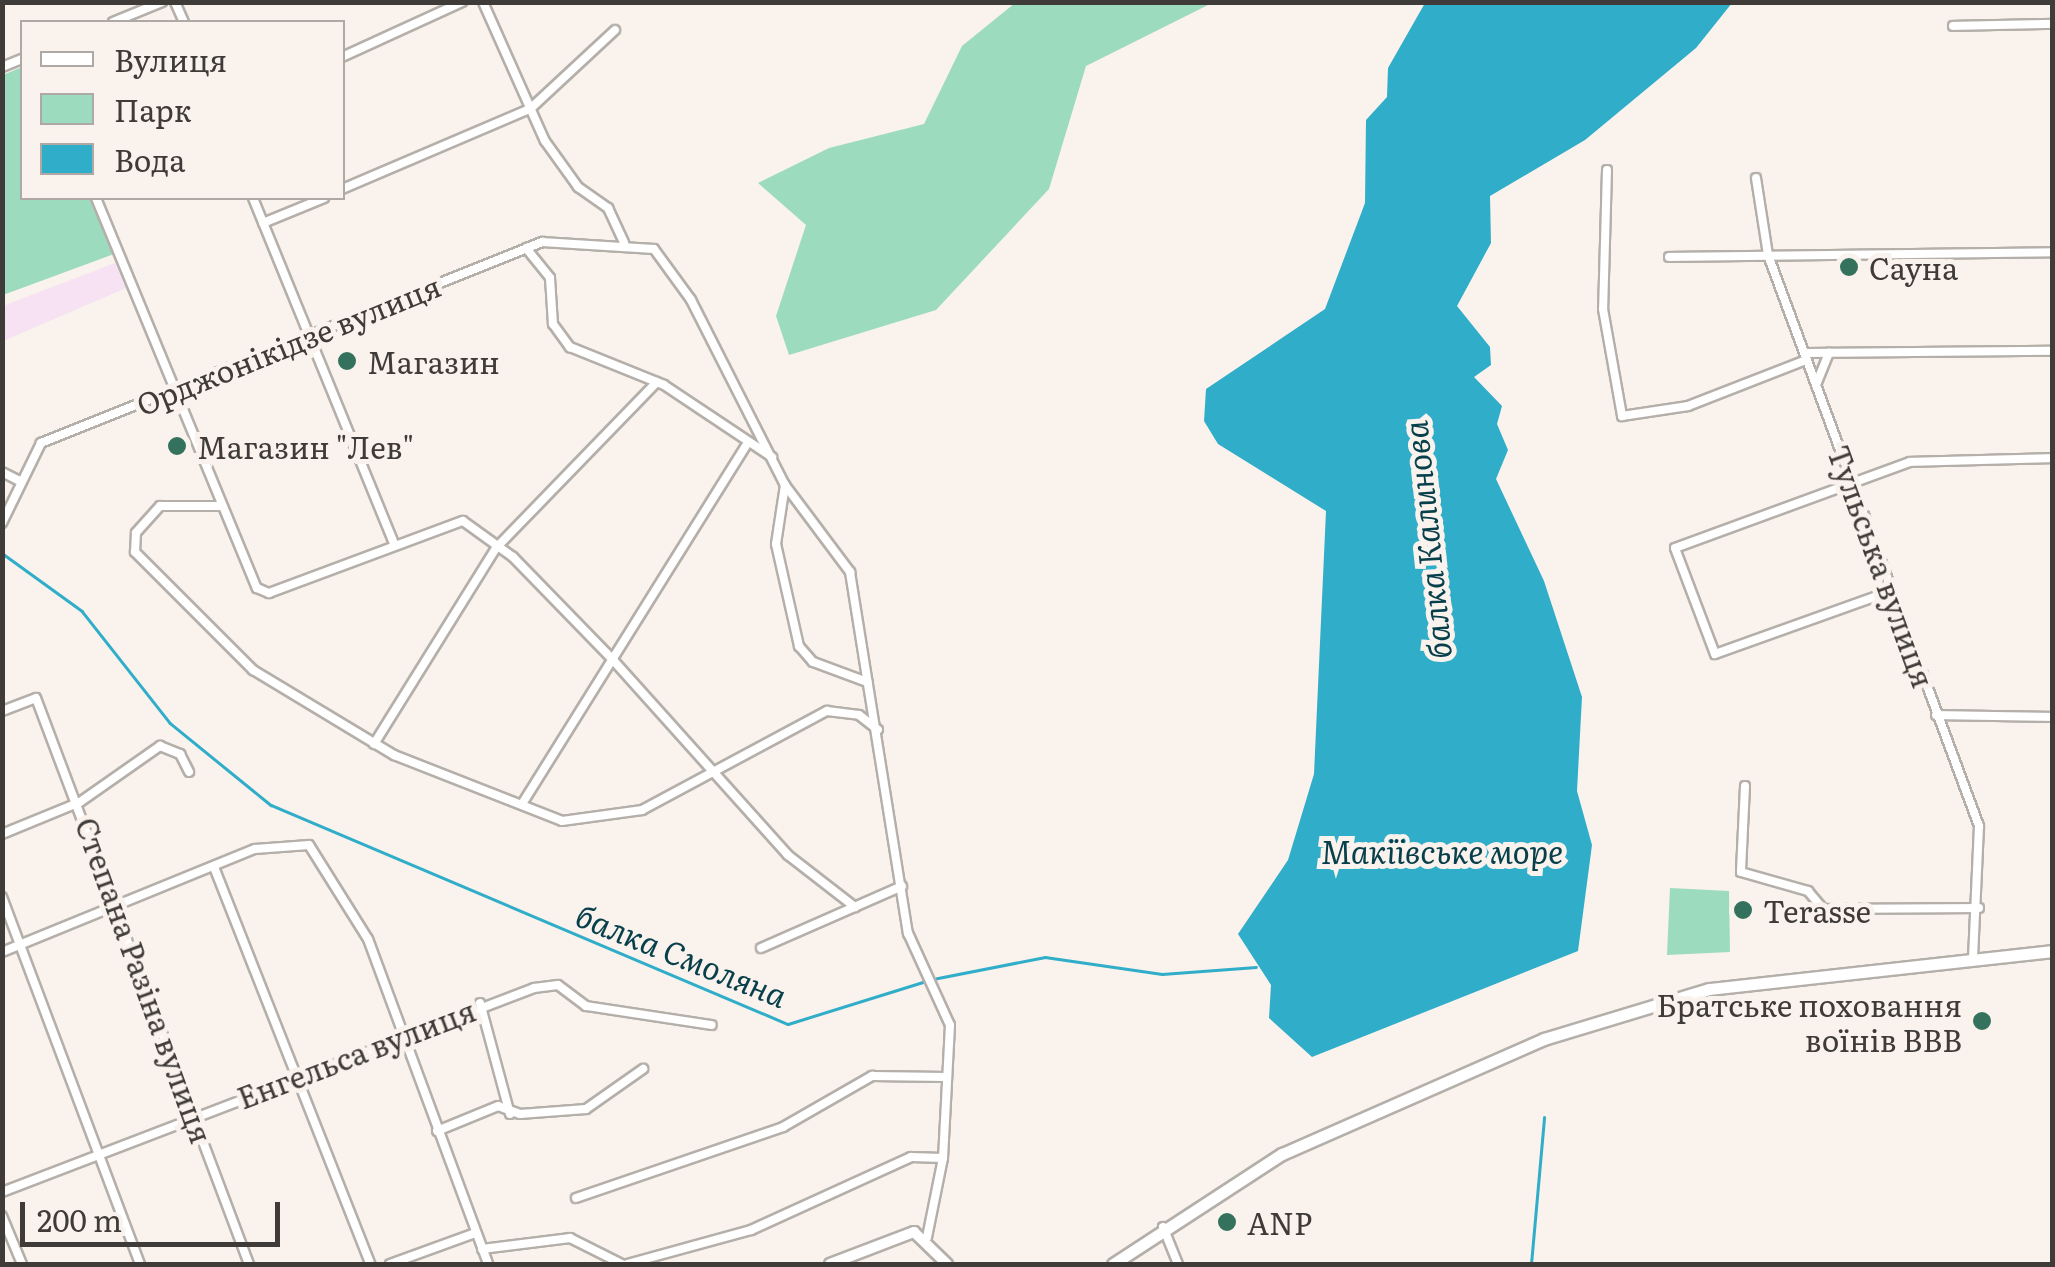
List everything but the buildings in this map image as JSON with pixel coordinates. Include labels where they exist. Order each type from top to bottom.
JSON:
[{"type":"main road","points":[[1113,1264],[1163,1227],[1346,1121],[1544,1039],[1709,989],[1974,957],[2052,952]]},
{"type":"street","points":[[118,20],[162,2]]},
{"type":"street","points":[[345,56],[462,2]]},
{"type":"street","points":[[482,2],[530,109],[563,170],[608,208],[624,243],[654,249],[691,300],[786,484],[850,572],[902,886],[922,965],[950,1025],[944,1158],[927,1237],[946,1264]]},
{"type":"street","points":[[1954,26],[2052,24]]},
{"type":"street","points":[[345,189],[530,109],[615,30]]},
{"type":"street","points":[[1606,170],[1603,309],[1622,416],[1688,406],[1806,356],[2052,350]]},
{"type":"street","name":"Тульська вулиця","points":[[1756,178],[1768,255],[1979,826],[1980,908],[1974,957]]},
{"type":"street","points":[[97,200],[173,391],[263,594],[463,521],[498,546],[614,660],[788,855],[855,907]]},
{"type":"street","points":[[254,200],[394,544]]},
{"type":"street","points":[[264,224],[319,200]]},
{"type":"street","name":"Орджонікідзе вулиця","points":[[2,523],[18,480],[41,443],[526,248],[624,243]]},
{"type":"street","points":[[526,248],[550,278],[552,324],[570,347],[656,382],[746,446],[773,458]]},
{"type":"street","points":[[1669,257],[2052,252]]},
{"type":"street","points":[[1816,385],[1829,354]]},
{"type":"street","points":[[374,744],[498,546],[656,382]]},
{"type":"street","points":[[522,804],[746,446]]},
{"type":"street","points":[[1891,591],[1715,654],[1676,548],[1910,462],[2052,458]]},
{"type":"street","points":[[2,472],[18,480]]},
{"type":"street","points":[[786,484],[776,544],[799,646],[813,662],[867,682]]},
{"type":"street","points":[[222,506],[160,506],[136,533],[134,552],[253,670],[374,744],[562,822],[642,810],[828,711],[878,730]]},
{"type":"street","name":"Степана Разіна вулиця","points":[[2,711],[36,698],[80,802],[248,1264]]},
{"type":"street","points":[[1936,715],[2052,717]]},
{"type":"street","points":[[2,834],[80,802],[160,746],[180,754],[189,772]]},
{"type":"street","points":[[1745,786],[1741,872],[1808,890],[1824,909],[1980,908]]},
{"type":"street","points":[[2,952],[255,850],[309,844],[368,939],[488,1264]]},
{"type":"street","points":[[214,867],[370,1264]]},
{"type":"street","points":[[761,948],[902,886]]},
{"type":"street","points":[[2,897],[140,1264]]},
{"type":"street","name":"Енгельса вулиця","points":[[2,1192],[480,1003],[558,985],[586,1006],[712,1025]]},
{"type":"street","points":[[480,1003],[510,1114]]},
{"type":"street","points":[[437,1131],[498,1106],[510,1114],[586,1108],[643,1069]]},
{"type":"street","points":[[576,1198],[783,1127],[872,1076],[946,1077]]},
{"type":"street","points":[[482,1250],[570,1238],[625,1264],[761,1226],[911,1157],[944,1158]]},
{"type":"street","points":[[2,1216],[22,1264]]},
{"type":"street","points":[[1163,1227],[1178,1264]]},
{"type":"street","points":[[390,1264],[475,1232]]},
{"type":"street","points":[[830,1264],[896,1235],[927,1237]]},
{"type":"shaded area","points":[[115,263],[126,288],[3,341],[3,306]]},
{"type":"green space","points":[[1015,3],[1212,3],[1086,66],[1049,189],[936,310],[789,355],[776,316],[806,225],[758,183],[829,148],[924,124],[962,46]]},
{"type":"green space","points":[[20,68],[20,200],[92,200],[114,254],[3,295],[3,75]]},
{"type":"green space","points":[[1670,888],[1729,891],[1730,952],[1667,955]]},
{"type":"water","name":"Макіївське море","points":[[1425,3],[1732,3],[1696,48],[1585,140],[1490,196],[1491,243],[1457,306],[1490,347],[1491,365],[1474,377],[1502,406],[1497,424],[1508,450],[1496,479],[1544,581],[1582,697],[1577,791],[1592,845],[1578,951],[1312,1057],[1269,1018],[1271,985],[1238,934],[1288,860],[1314,774],[1326,511],[1218,444],[1204,421],[1206,389],[1325,309],[1365,203],[1366,120],[1387,97],[1388,68]]},
{"type":"waterway","name":"балка Смоляна","points":[[2,553],[82,611],[170,723],[271,805],[788,1024],[926,981]]},
{"type":"waterway","name":"балка Смоляна","points":[[933,979],[1045,957],[1162,974],[1256,967]]},
{"type":"waterway","name":"балка Калинова","points":[[1531,1264],[1544,1118]]},
{"type":"place","name":"Сауна","points":[[1849,267]]},
{"type":"place","name":"Магазин","points":[[347,361]]},
{"type":"place","name":"Магазин \"Лев\"","points":[[177,446]]},
{"type":"place","name":"Terasse","points":[[1743,910]]},
{"type":"place","name":"Братське поховання воїнів ВВВ","points":[[1982,1021]]},
{"type":"place","name":"ANP","points":[[1227,1222]]}]
